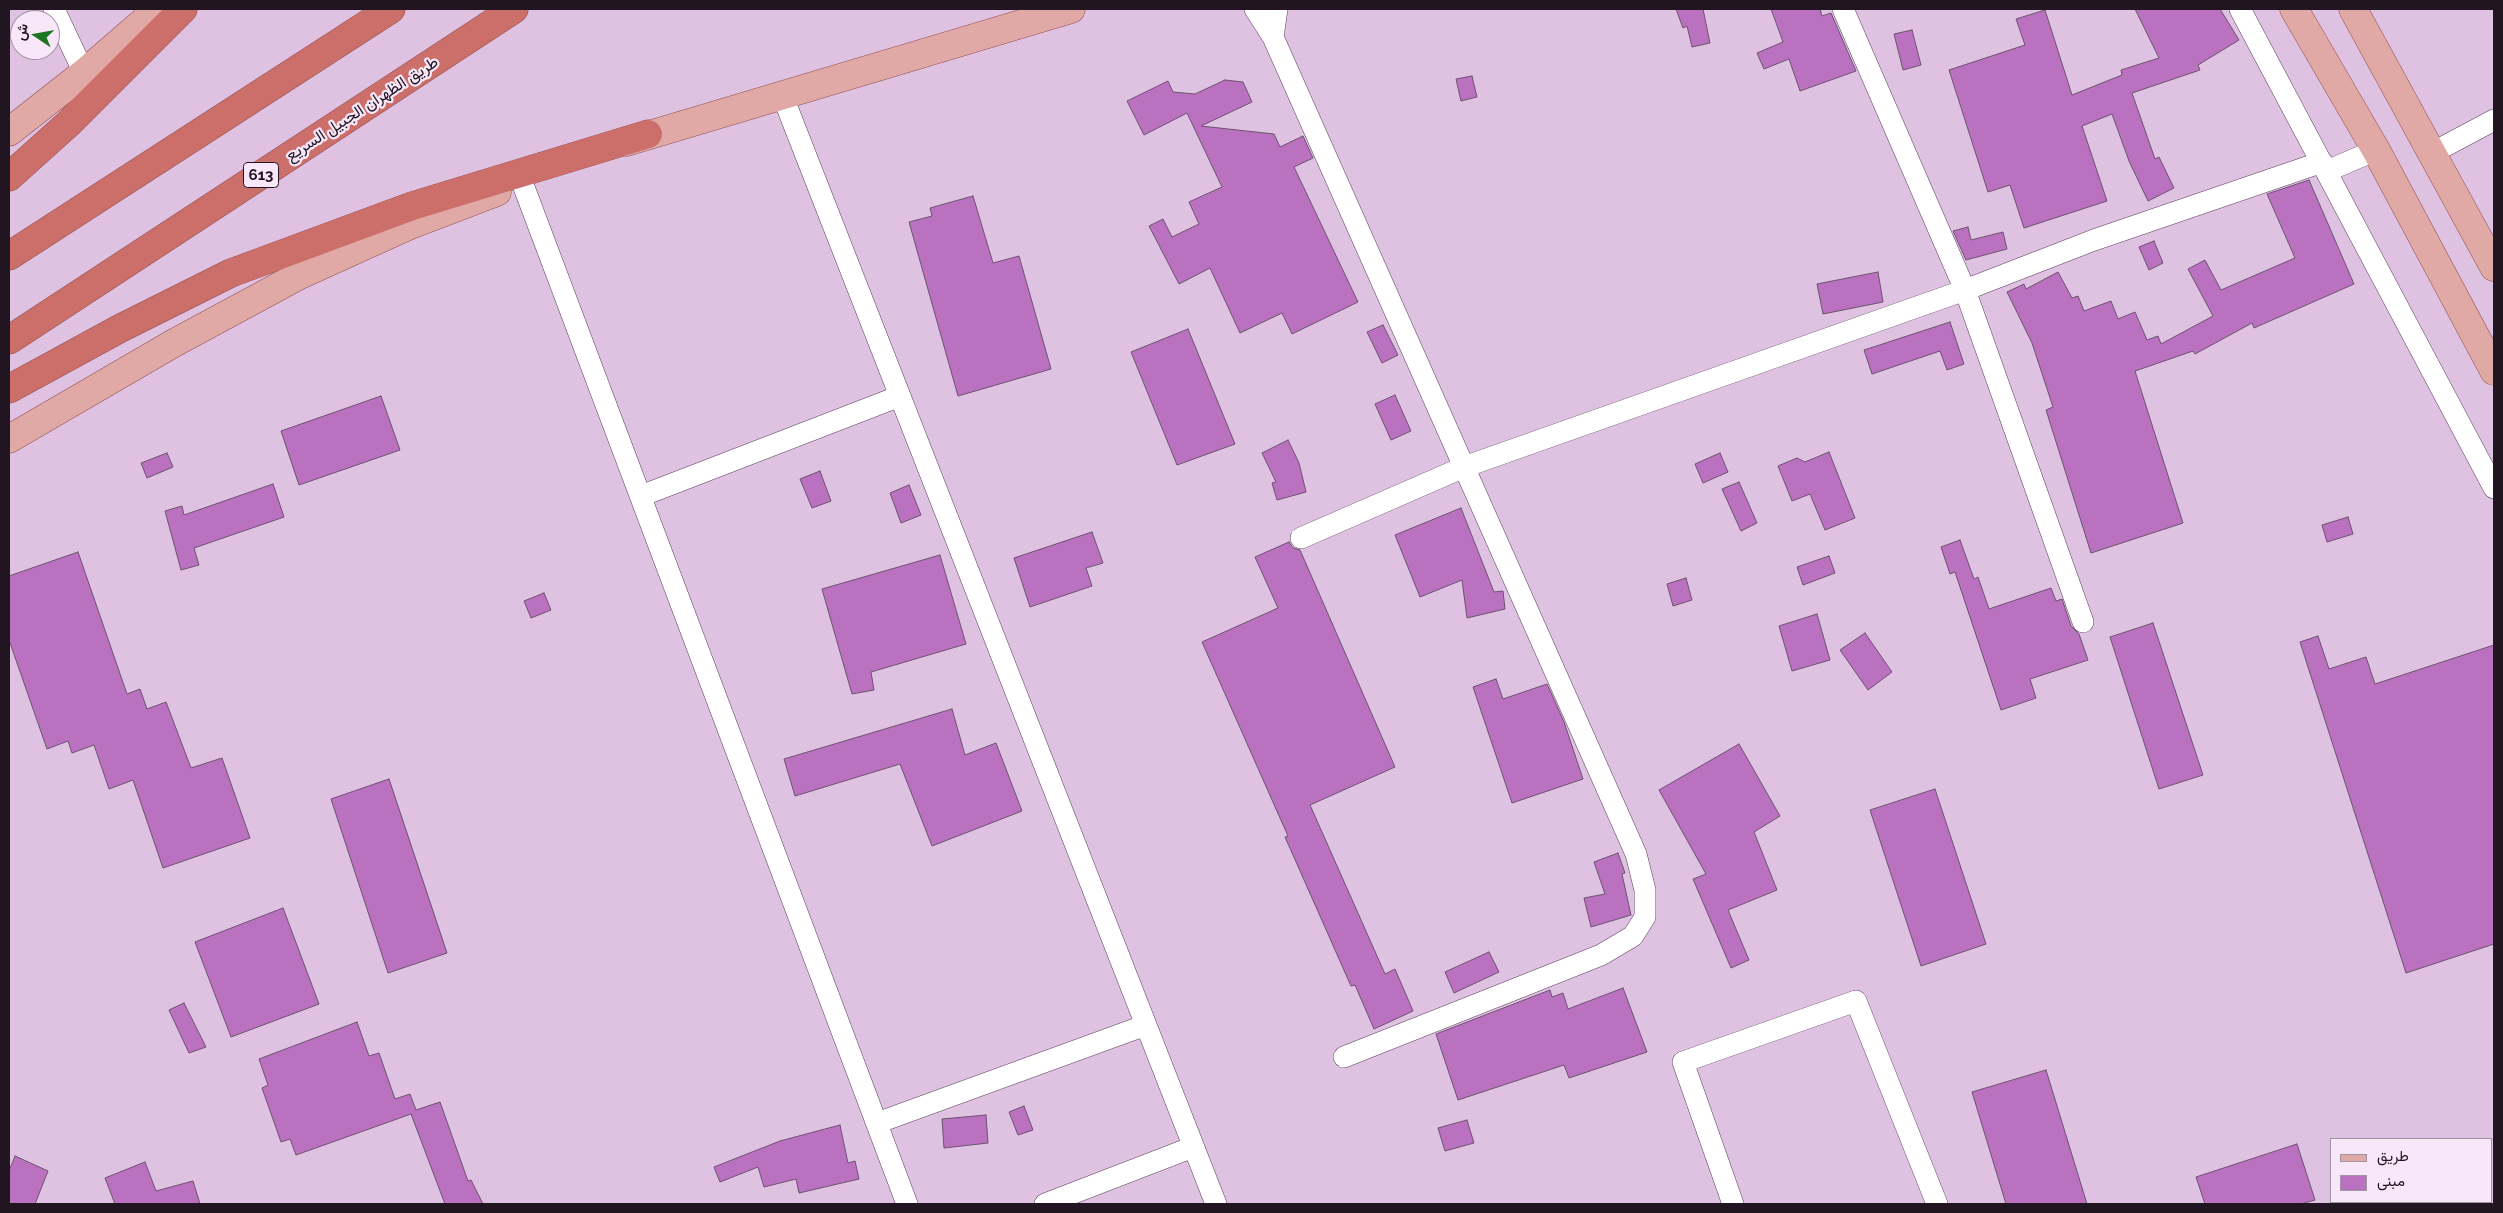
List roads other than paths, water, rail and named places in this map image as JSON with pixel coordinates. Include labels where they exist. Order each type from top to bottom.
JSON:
[{"type":"highway","points":[[9,177],[69,123],[183,9]]},
{"type":"highway","points":[[9,256],[391,9]]},
{"type":"highway","name":"طريق الظهران الجبيل السريع","points":[[9,340],[514,9]]},
{"type":"highway","points":[[9,389],[119,329],[231,273],[412,206],[648,134]]},
{"type":"main road","points":[[9,132],[158,9]]},
{"type":"main road","points":[[9,440],[44,417],[174,343],[300,275],[408,226],[648,134],[783,96],[1071,9]]},
{"type":"main road","points":[[2294,9],[2376,150],[2494,371]]},
{"type":"main road","points":[[2353,9],[2494,267]]},
{"type":"street","points":[[54,9],[84,72]]},
{"type":"street","points":[[1255,9],[1273,37],[1636,854],[1644,890],[1645,917],[1633,936],[1601,954],[1344,1057]]},
{"type":"street","points":[[1273,37],[1277,9]]},
{"type":"street","points":[[1843,9],[1966,290],[2083,622]]},
{"type":"street","points":[[2240,9],[2494,488]]},
{"type":"street","points":[[783,96],[1216,1204]]},
{"type":"street","points":[[2432,153],[2494,120]]},
{"type":"street","points":[[1301,538],[1464,467],[1966,290],[2094,240],[2376,150]]},
{"type":"street","points":[[522,182],[908,1204]]},
{"type":"street","points":[[641,496],[900,396]]},
{"type":"street","points":[[1732,1204],[1683,1062],[1856,1001],[1937,1204]]},
{"type":"street","points":[[877,1123],[1146,1024]]},
{"type":"street","points":[[1045,1204],[1193,1147]]}]
